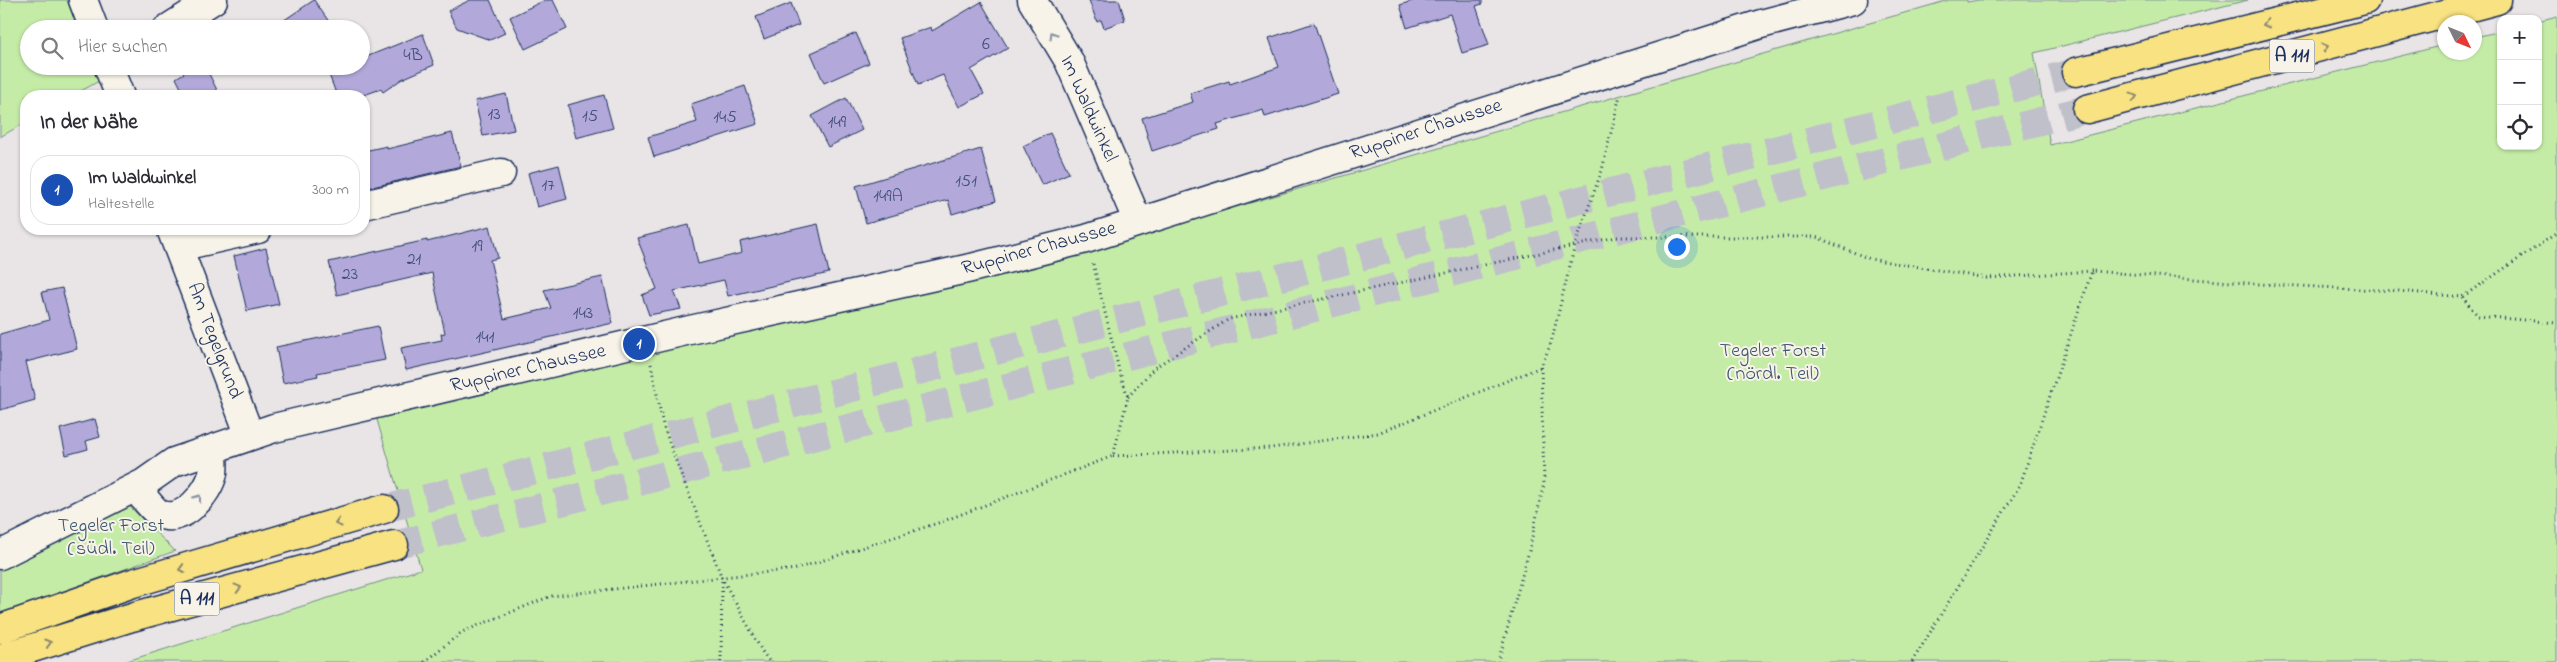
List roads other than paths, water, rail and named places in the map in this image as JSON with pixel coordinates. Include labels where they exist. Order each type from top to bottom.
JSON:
[{"type":"highway","name":"A 111","points":[[2076,72],[2364,0]]},
{"type":"highway","name":"A 111","points":[[2087,109],[2497,0]]},
{"type":"highway","name":"A 111","points":[[0,629],[133,583],[384,509]]},
{"type":"highway","name":"A 111","points":[[0,658],[132,617],[394,545]]},
{"type":"street","points":[[83,0],[91,20]]},
{"type":"street","points":[[181,20],[213,0]]},
{"type":"street","name":"Im Waldwinkel","points":[[1032,0],[1069,61],[1138,222]]},
{"type":"street","name":"Ruppiner Chaussee","points":[[0,556],[144,483],[174,462],[250,436],[316,417],[976,266],[1086,238],[1762,24],[1853,0]]},
{"type":"street","points":[[113,75],[118,90]]},
{"type":"street","points":[[370,204],[501,173]]},
{"type":"street","name":"Am Tegelgrund","points":[[203,235],[175,238],[250,436]]},
{"type":"street","points":[[144,483],[143,497],[160,514],[171,516],[185,513],[198,500],[213,474],[213,449]]},
{"type":"tunnel","points":[[384,509],[2076,72]]},
{"type":"tunnel","points":[[394,545],[2087,109]]},
{"type":"place","name":"Im Waldwinkel","points":[[639,344]]},
{"type":"park label","name":"Tegeler Forst (nördl. Teil)","points":[[1773,362]]},
{"type":"park label","name":"Tegeler Forst (südl. Teil)","points":[[111,538]]}]
